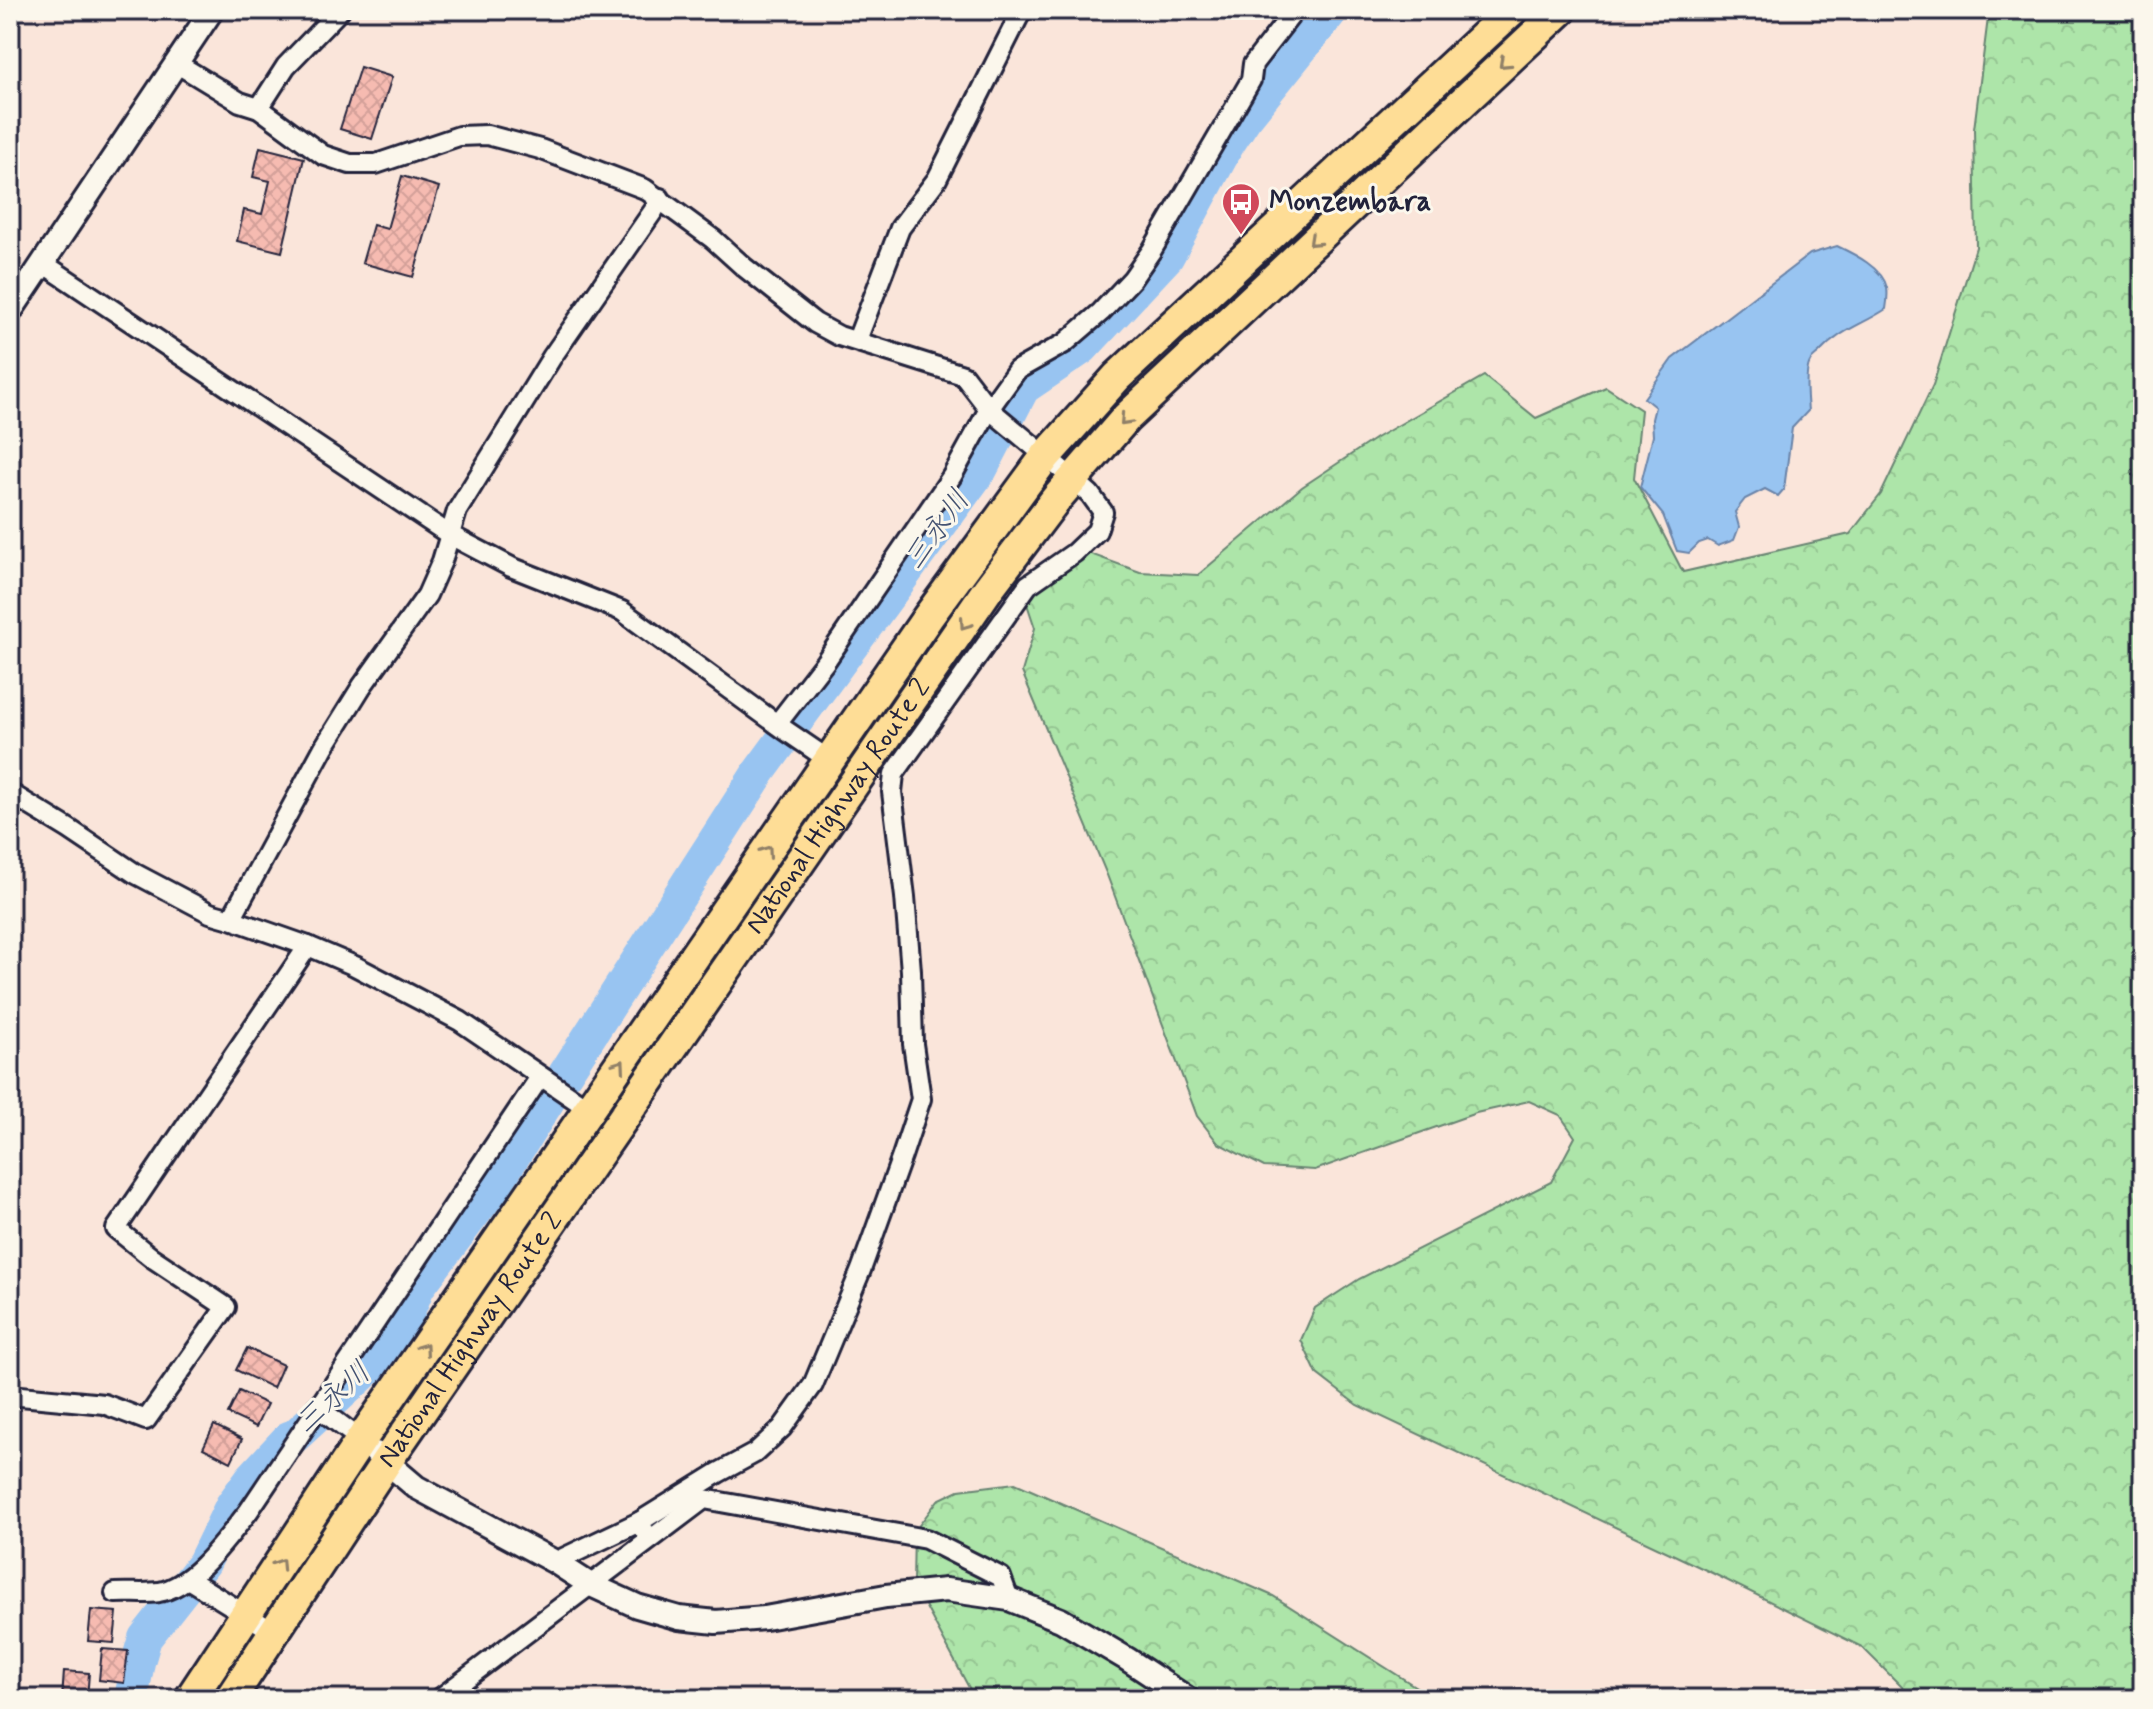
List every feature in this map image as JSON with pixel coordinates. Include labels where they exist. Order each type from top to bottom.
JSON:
[{"type":"highway","name":"National Highway Route 2","points":[[190,1699],[361,1440],[589,1109],[820,753],[928,617],[1037,449],[1512,10]]},
{"type":"highway","name":"National Highway Route 2","points":[[230,1699],[386,1462],[988,589],[1073,479],[1126,418],[1561,10]]},
{"type":"street","points":[[10,312],[212,10]]},
{"type":"street","points":[[259,108],[286,66],[340,10]]},
{"type":"street","points":[[857,340],[900,228],[937,179],[1022,10]]},
{"type":"street","points":[[781,727],[952,476],[1017,370],[1065,343],[1101,312],[1132,279],[1251,80],[1253,64],[1295,10]]},
{"type":"street","points":[[176,63],[240,102],[259,108],[323,155],[350,164],[376,164],[459,136],[487,135],[540,149],[645,189],[713,239],[815,323],[839,336],[963,375],[992,411],[1090,494],[1103,512],[1097,531],[1074,553],[1028,585],[894,774],[892,792],[905,897],[913,1044],[921,1099],[861,1270],[813,1385],[782,1428],[755,1453],[639,1522],[555,1562]]},
{"type":"street","points":[[231,919],[324,747],[362,686],[427,595],[442,561],[457,511],[544,370],[660,198]]},
{"type":"street","points":[[44,264],[450,535],[511,567],[622,611],[820,753]]},
{"type":"street","points":[[10,793],[136,874],[210,913],[308,946],[355,966],[460,1021],[589,1109]]},
{"type":"street","points":[[10,1395],[104,1404],[146,1420],[226,1307],[151,1257],[116,1229],[308,946]]},
{"type":"street","points":[[115,1593],[161,1592],[188,1579],[220,1547],[248,1512],[540,1077]]},
{"type":"street","points":[[317,1407],[416,1487],[555,1562],[589,1584],[637,1606],[679,1618],[716,1622],[765,1618],[886,1596],[946,1590],[1009,1599],[1061,1620],[1188,1699]]},
{"type":"street","points":[[439,1699],[704,1499],[926,1539],[1001,1577],[1009,1599]]},
{"type":"street","points":[[639,1522],[650,1539]]},
{"type":"street","points":[[188,1579],[274,1632]]},
{"type":"green space","points":[[1989,10],[2143,10],[2143,1699],[1914,1699],[1862,1647],[1357,1405],[1317,1374],[1301,1340],[1315,1308],[1359,1279],[1551,1182],[1575,1137],[1560,1115],[1529,1101],[1476,1113],[1315,1170],[1264,1167],[1218,1143],[1197,1116],[1107,875],[1022,672],[1035,628],[1025,598],[1088,553],[1140,572],[1198,575],[1302,487],[1376,438],[1484,376],[1536,418],[1606,387],[1641,410],[1634,478],[1683,572],[1850,534],[1881,494],[1933,385],[1976,247],[1974,129]]},
{"type":"green space","points":[[1015,1483],[1273,1596],[1435,1699],[975,1699],[913,1583],[914,1532],[938,1500],[959,1490]]},
{"type":"water","points":[[1837,246],[1867,262],[1880,274],[1887,288],[1886,309],[1835,339],[1810,362],[1806,379],[1808,411],[1792,428],[1784,489],[1778,496],[1765,489],[1745,499],[1735,512],[1739,527],[1734,540],[1718,546],[1708,540],[1699,543],[1689,553],[1677,551],[1663,515],[1640,487],[1653,436],[1655,407],[1644,398],[1672,359],[1810,254]]},
{"type":"building","points":[[360,67],[392,77],[372,139],[340,129]]},
{"type":"building","points":[[260,147],[304,158],[282,252],[237,241],[244,210],[262,214],[270,181],[253,177]]},
{"type":"building","points":[[402,176],[439,187],[413,277],[362,263],[373,225],[387,229]]},
{"type":"building","points":[[10,846],[18,850],[10,864]]},
{"type":"building","points":[[247,1348],[283,1365],[273,1388],[236,1370]]},
{"type":"building","points":[[239,1391],[267,1404],[256,1427],[228,1414]]},
{"type":"building","points":[[214,1425],[242,1439],[231,1462],[203,1448]]},
{"type":"building","points":[[91,1610],[117,1612],[114,1643],[88,1641]]},
{"type":"building","points":[[102,1649],[128,1651],[124,1683],[99,1680]]},
{"type":"building","points":[[64,1671],[89,1673],[87,1699],[62,1699]]},
{"type":"waterway","name":"三永川","points":[[565,1074],[759,772],[981,469],[1023,388],[1082,348],[1167,257],[1245,118],[1332,10]]},
{"type":"waterway","name":"三永川","points":[[131,1699],[145,1638],[204,1563],[232,1505],[289,1438],[295,1436],[368,1369],[401,1328],[418,1287],[493,1188],[548,1101]]},
{"type":"place","name":"Monzembara","points":[[1241,236]]}]
